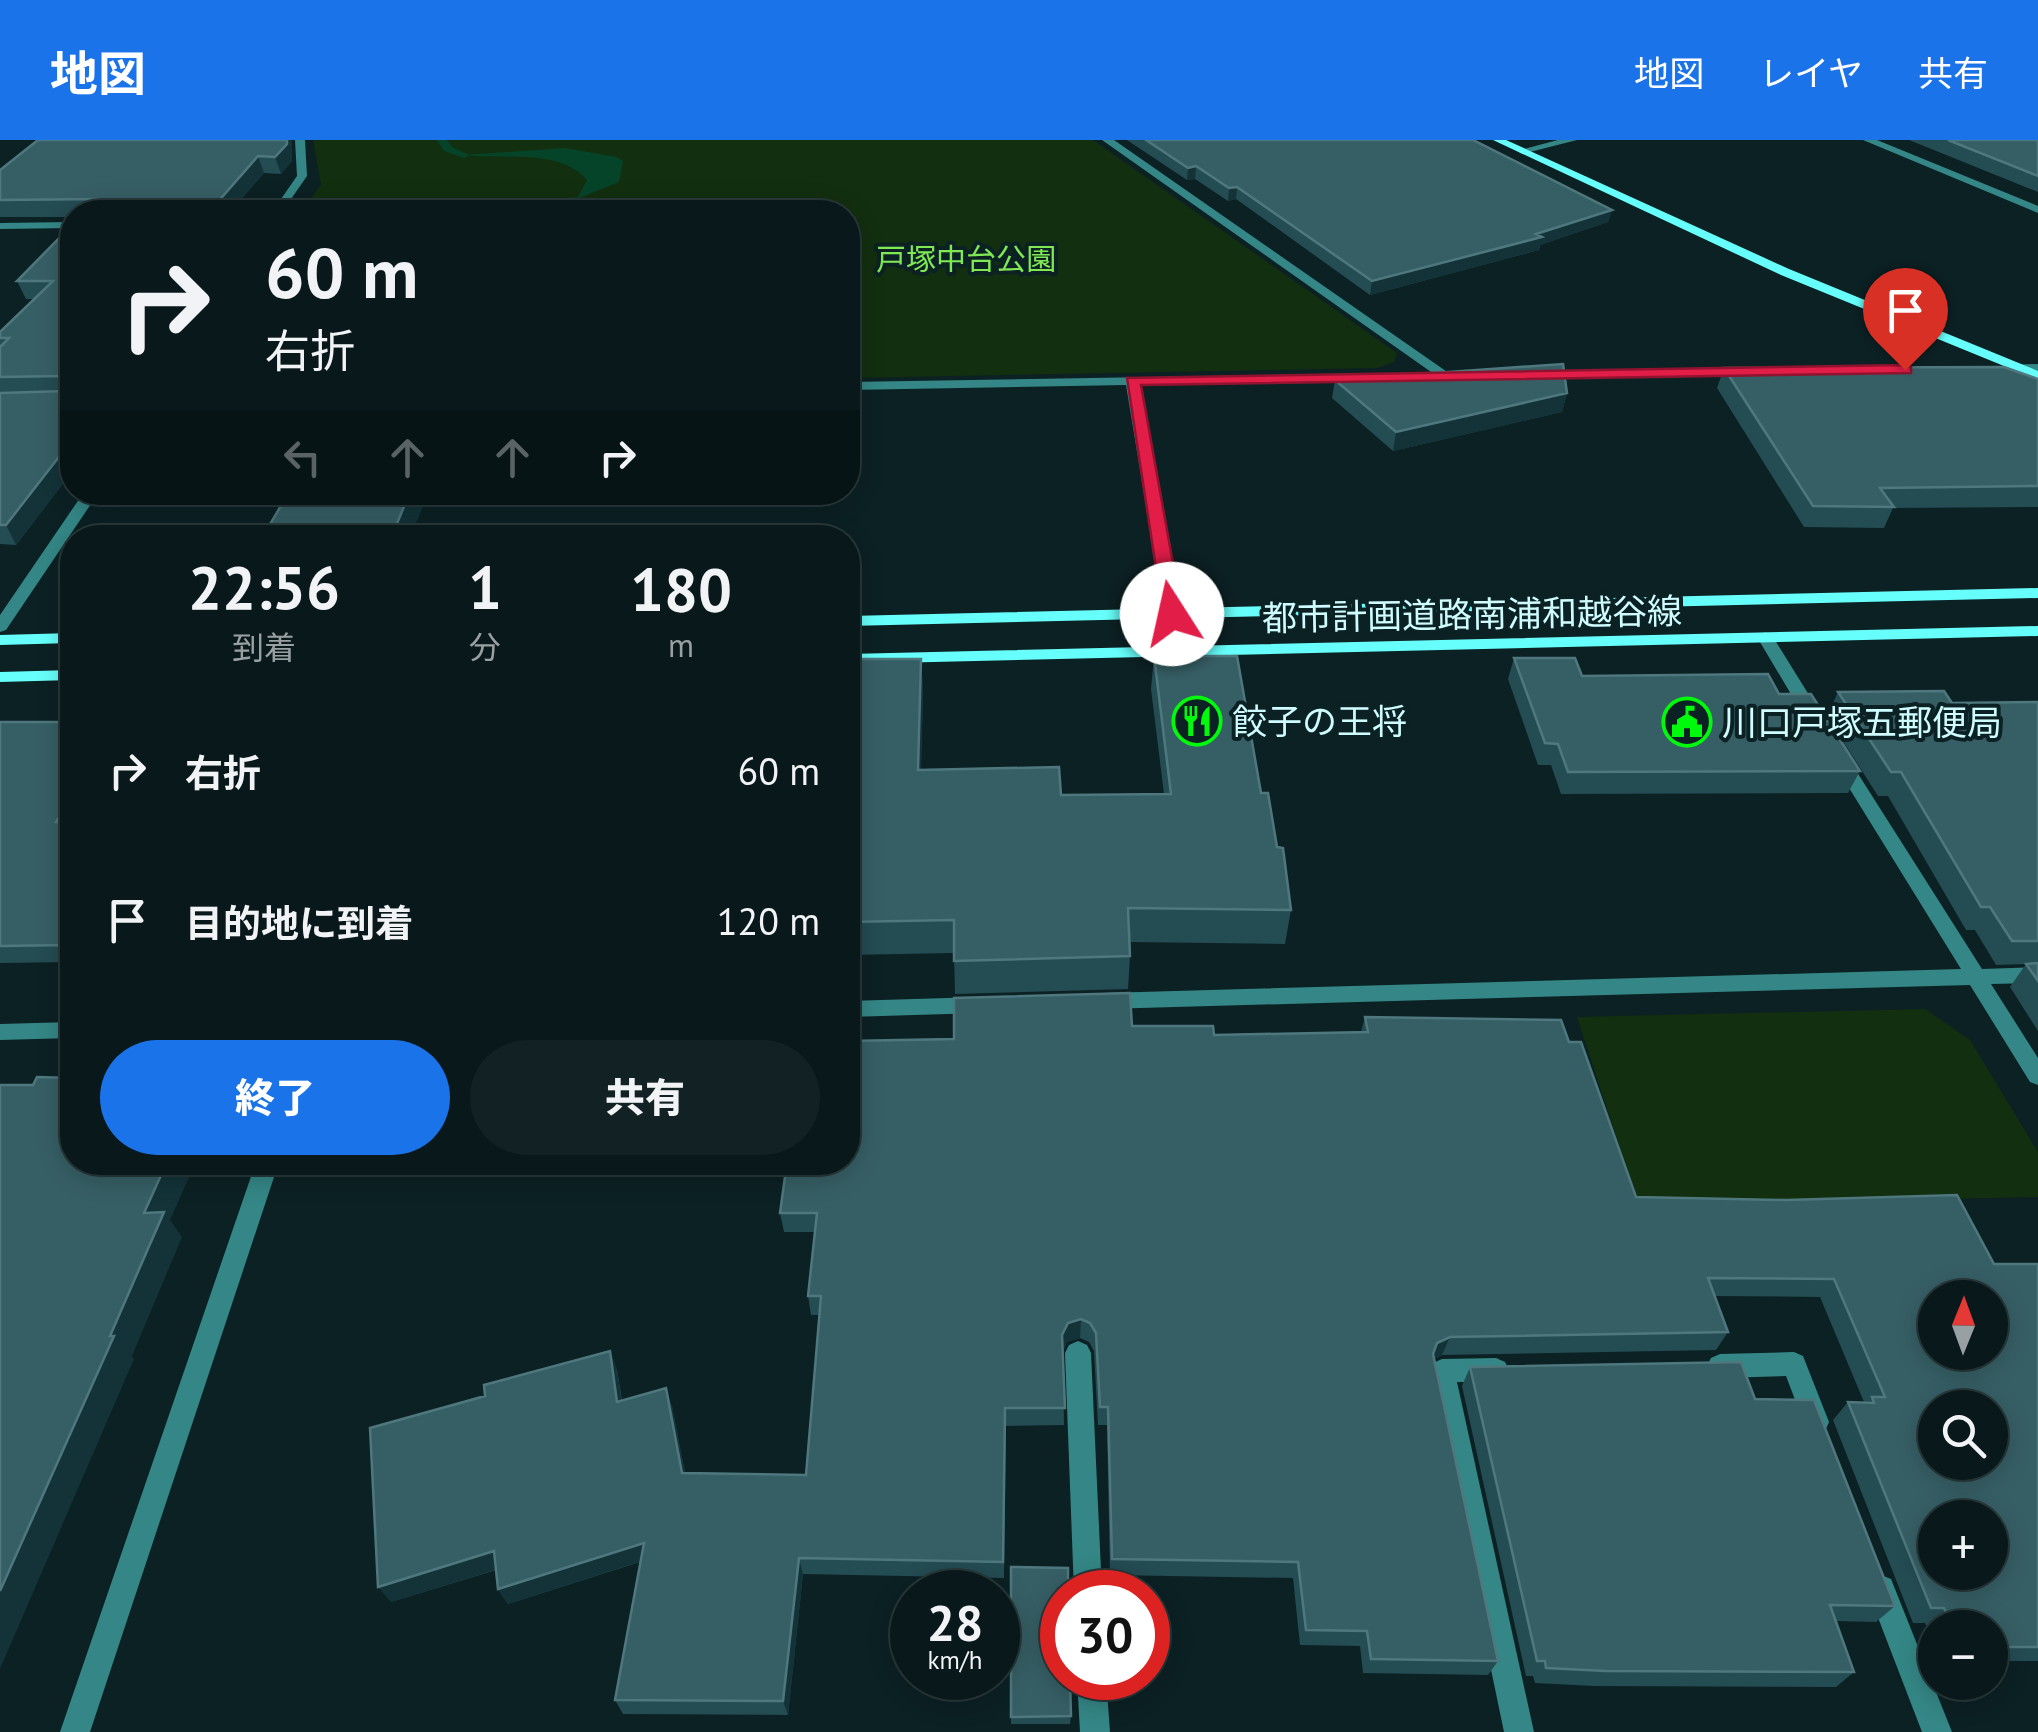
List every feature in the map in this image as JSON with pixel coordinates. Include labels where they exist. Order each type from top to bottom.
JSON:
[{"type":"street","points":[[285,200],[302,176],[300,140]]},
{"type":"street","points":[[1107,140],[1446,376]]},
{"type":"street","points":[[1498,140],[1784,272],[2019,368],[2038,372]]},
{"type":"street","points":[[1522,151],[1572,140]]},
{"type":"street","points":[[1868,140],[2038,210]]},
{"type":"street","points":[[0,226],[60,225]]},
{"type":"street","points":[[1979,369],[2019,368]]},
{"type":"street","points":[[1520,375],[1766,372]]},
{"type":"street","points":[[1426,376],[1464,376]]},
{"type":"street","points":[[860,386],[1407,377]]},
{"type":"street","points":[[1132,381],[1172,614]]},
{"type":"street","points":[[0,627],[60,539]]},
{"type":"street","name":"都市計画道路南浦和越谷線","points":[[860,621],[2038,593]]},
{"type":"street","name":"都市計画道路南浦和越谷線","points":[[860,659],[2038,630]]},
{"type":"street","points":[[1765,637],[2038,1076]]},
{"type":"street","points":[[0,640],[60,638]]},
{"type":"street","points":[[0,677],[60,675]]},
{"type":"street","points":[[1084,1002],[2038,975]]},
{"type":"street","points":[[860,1009],[1006,1004]]},
{"type":"street","points":[[0,1032],[60,1030]]},
{"type":"street","points":[[75,1732],[264,1175]]},
{"type":"street","points":[[1078,1353],[1087,1570]]},
{"type":"street","points":[[1696,1366],[1794,1364],[1823,1438]]},
{"type":"street","points":[[1519,1732],[1442,1370],[1520,1369]]},
{"type":"street","points":[[1873,1566],[1938,1732]]},
{"type":"street","points":[[1093,1700],[1095,1732]]},
{"type":"green space","name":"戸塚中台公園","points":[[313,140],[1093,140],[1397,353],[1394,362],[1377,368],[860,378],[860,200],[310,200],[321,184]]},
{"type":"green space","points":[[1925,1009],[1970,1040],[2038,1152],[2038,1197],[1639,1206],[1577,1017]]},
{"type":"shaded area","points":[[565,148],[617,157],[623,161],[619,182],[577,199],[587,180],[562,163],[529,157],[464,155]]},
{"type":"building","points":[[38,140],[287,140],[275,157],[258,156],[220,200],[0,200],[0,170]]},
{"type":"building","points":[[1146,140],[1473,140],[1612,210],[1536,234],[1542,237],[1372,281],[1237,187],[1229,188],[1196,166],[1188,168]]},
{"type":"building","points":[[1948,140],[2038,140],[2038,176]]},
{"type":"building","points":[[60,237],[60,376],[0,377],[0,347],[9,338],[0,338],[0,332],[53,281],[17,281]]},
{"type":"building","points":[[1563,364],[1567,393],[1396,432],[1335,380]]},
{"type":"building","points":[[2004,367],[2038,379],[2038,486],[1880,488],[1894,507],[1813,506],[1724,368]]},
{"type":"building","points":[[60,391],[60,455],[6,525],[0,525],[0,393]]},
{"type":"building","points":[[281,505],[405,505],[396,525],[270,525]]},
{"type":"building","points":[[1154,656],[1237,656],[1261,793],[1268,793],[1277,847],[1283,848],[1291,910],[1128,908],[1130,956],[954,961],[954,920],[860,922],[860,659],[921,659],[918,770],[1059,767],[1061,795],[1171,794]]},
{"type":"building","points":[[1514,658],[1575,658],[1582,676],[1768,674],[1779,694],[1811,694],[1860,771],[1568,772],[1558,744],[1545,743]]},
{"type":"building","points":[[1944,691],[1952,703],[2038,702],[2038,941],[2012,941],[1990,907],[1981,907],[1901,772],[1891,772],[1838,692]]},
{"type":"building","points":[[0,722],[60,722],[60,815],[56,822],[60,822],[60,945],[0,946]]},
{"type":"building","points":[[2038,963],[2038,981],[2026,964]]},
{"type":"building","points":[[1130,993],[1132,1026],[1213,1026],[1214,1035],[1368,1032],[1365,1017],[1561,1020],[1569,1042],[1581,1042],[1636,1197],[1786,1200],[1957,1195],[1994,1264],[2038,1264],[2038,1647],[2008,1647],[2008,1610],[1931,1608],[1924,1590],[2008,1590],[2008,1500],[1918,1500],[1918,1576],[1848,1402],[1874,1403],[1872,1397],[1885,1397],[1834,1279],[1708,1278],[1728,1332],[1450,1337],[1437,1343],[1433,1354],[1498,1661],[1371,1659],[1367,1631],[1306,1630],[1298,1562],[1112,1559],[1108,1407],[1100,1407],[1096,1333],[1090,1323],[1081,1319],[1068,1323],[1062,1335],[1065,1408],[1005,1408],[1003,1562],[799,1558],[783,1701],[615,1700],[644,1543],[498,1589],[494,1551],[378,1587],[370,1428],[485,1396],[484,1385],[610,1351],[617,1402],[666,1388],[682,1473],[806,1475],[821,1296],[808,1296],[817,1213],[780,1213],[785,1175],[860,1175],[860,1041],[954,1039],[954,998]]},
{"type":"building","points":[[37,1077],[60,1078],[60,1175],[161,1175],[144,1213],[164,1212],[110,1336],[114,1336],[0,1591],[0,1085],[33,1085]]},
{"type":"building","points":[[1741,1362],[1755,1399],[1814,1400],[1895,1606],[1830,1605],[1854,1672],[1546,1668],[1545,1661],[1537,1661],[1470,1367]]},
{"type":"building","points":[[1068,1568],[1040,1570],[1040,1700],[1071,1700],[1071,1716],[1011,1717],[1011,1700],[1020,1700],[1020,1570],[1011,1570]]},
{"type":"waterway","points":[[442,140],[448,149],[464,155]]},
{"type":"place","name":"餃子の王将","points":[[1197,721]]},
{"type":"place","name":"川口戸塚五郵便局","points":[[1687,722]]},
{"type":"route","points":[[1172,614],[1132,381],[1905,370]]}]
